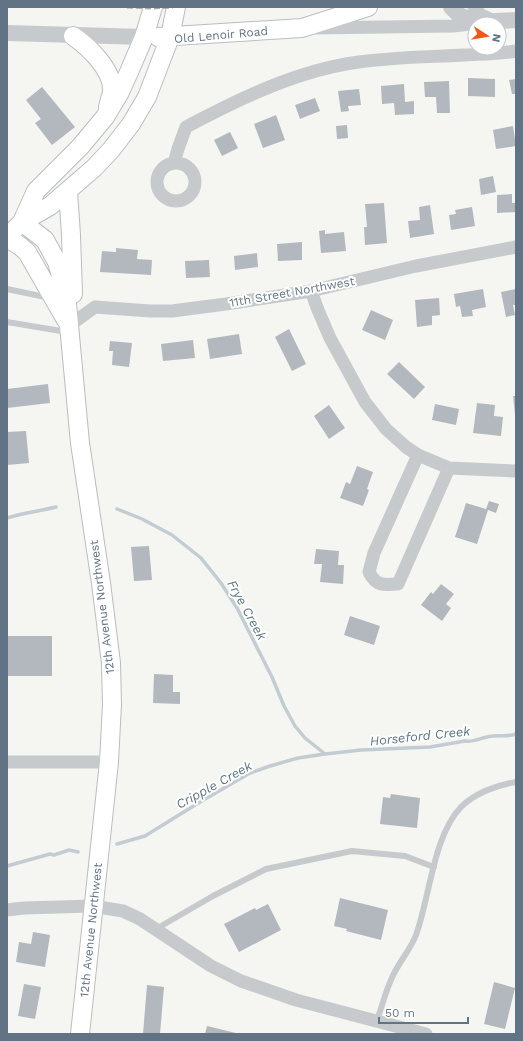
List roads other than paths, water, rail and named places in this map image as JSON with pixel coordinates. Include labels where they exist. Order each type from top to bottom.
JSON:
[{"type":"main road","name":"Old Lenoir Road","points":[[22,222],[36,191],[80,147],[106,117],[120,92],[144,36],[153,7]]},
{"type":"main road","points":[[144,36],[170,37],[176,7]]},
{"type":"main road","name":"Old Lenoir Road","points":[[7,238],[22,222],[50,206],[68,191],[94,168],[111,150],[131,124],[147,97],[170,37],[302,28],[368,7]]},
{"type":"main road","points":[[73,36],[85,44],[95,55],[109,76],[112,91],[106,117]]},
{"type":"main road","name":"12th Avenue Northwest","points":[[68,191],[74,293],[70,329]]},
{"type":"main road","name":"12th Avenue Northwest","points":[[22,222],[45,240],[57,262],[66,293],[80,443],[101,583],[111,663],[112,704],[109,762],[80,1034]]},
{"type":"main road","name":"12th Avenue Northwest","points":[[7,238],[14,241],[27,252],[70,329]]},
{"type":"street","points":[[451,7],[459,15],[467,18]]},
{"type":"street","points":[[474,7],[483,16]]},
{"type":"street","points":[[302,28],[453,26],[467,24]]},
{"type":"street","points":[[7,33],[73,36],[144,36]]},
{"type":"street","points":[[174,163],[186,127],[216,111],[270,88],[324,68],[387,59],[495,54],[516,51]]},
{"type":"street","name":"11th Street Northwest","points":[[70,329],[95,307],[172,311],[311,291],[416,266],[516,247]]},
{"type":"street","points":[[311,291],[330,338],[365,402],[386,429],[406,447],[418,455],[449,468],[516,471]]},
{"type":"street","points":[[418,455],[374,553],[369,572],[373,579],[380,584],[398,584],[449,468]]},
{"type":"street","points":[[7,762],[109,762]]},
{"type":"street","points":[[7,910],[24,908],[93,906],[123,911],[140,919],[211,966],[241,981],[296,1000],[426,1034]]},
{"type":"lane","points":[[7,289],[53,298]]},
{"type":"lane","points":[[7,322],[70,329]]},
{"type":"lane","points":[[377,1020],[391,980],[416,936],[443,836],[451,821],[462,806],[479,794],[502,784],[516,782]]},
{"type":"lane","points":[[156,929],[213,896],[266,869],[352,851],[405,856],[434,867]]},
{"type":"waterway","name":"Frye Creek","points":[[7,518],[56,507]]},
{"type":"waterway","name":"Frye Creek","points":[[117,509],[142,519],[172,535],[201,558],[221,583],[237,608],[295,726],[305,738],[325,754]]},
{"type":"waterway","name":"Cripple Creek","points":[[117,844],[145,836],[250,773],[298,758],[361,750],[430,747],[472,741],[490,736],[508,736],[516,734]]},
{"type":"waterway","name":"Cripple Creek","points":[[7,866],[69,850],[78,852]]},
{"type":"railway","points":[[127,7],[173,7]]},
{"type":"water label","name":"Horseford Creek","points":[[420,736]]}]
